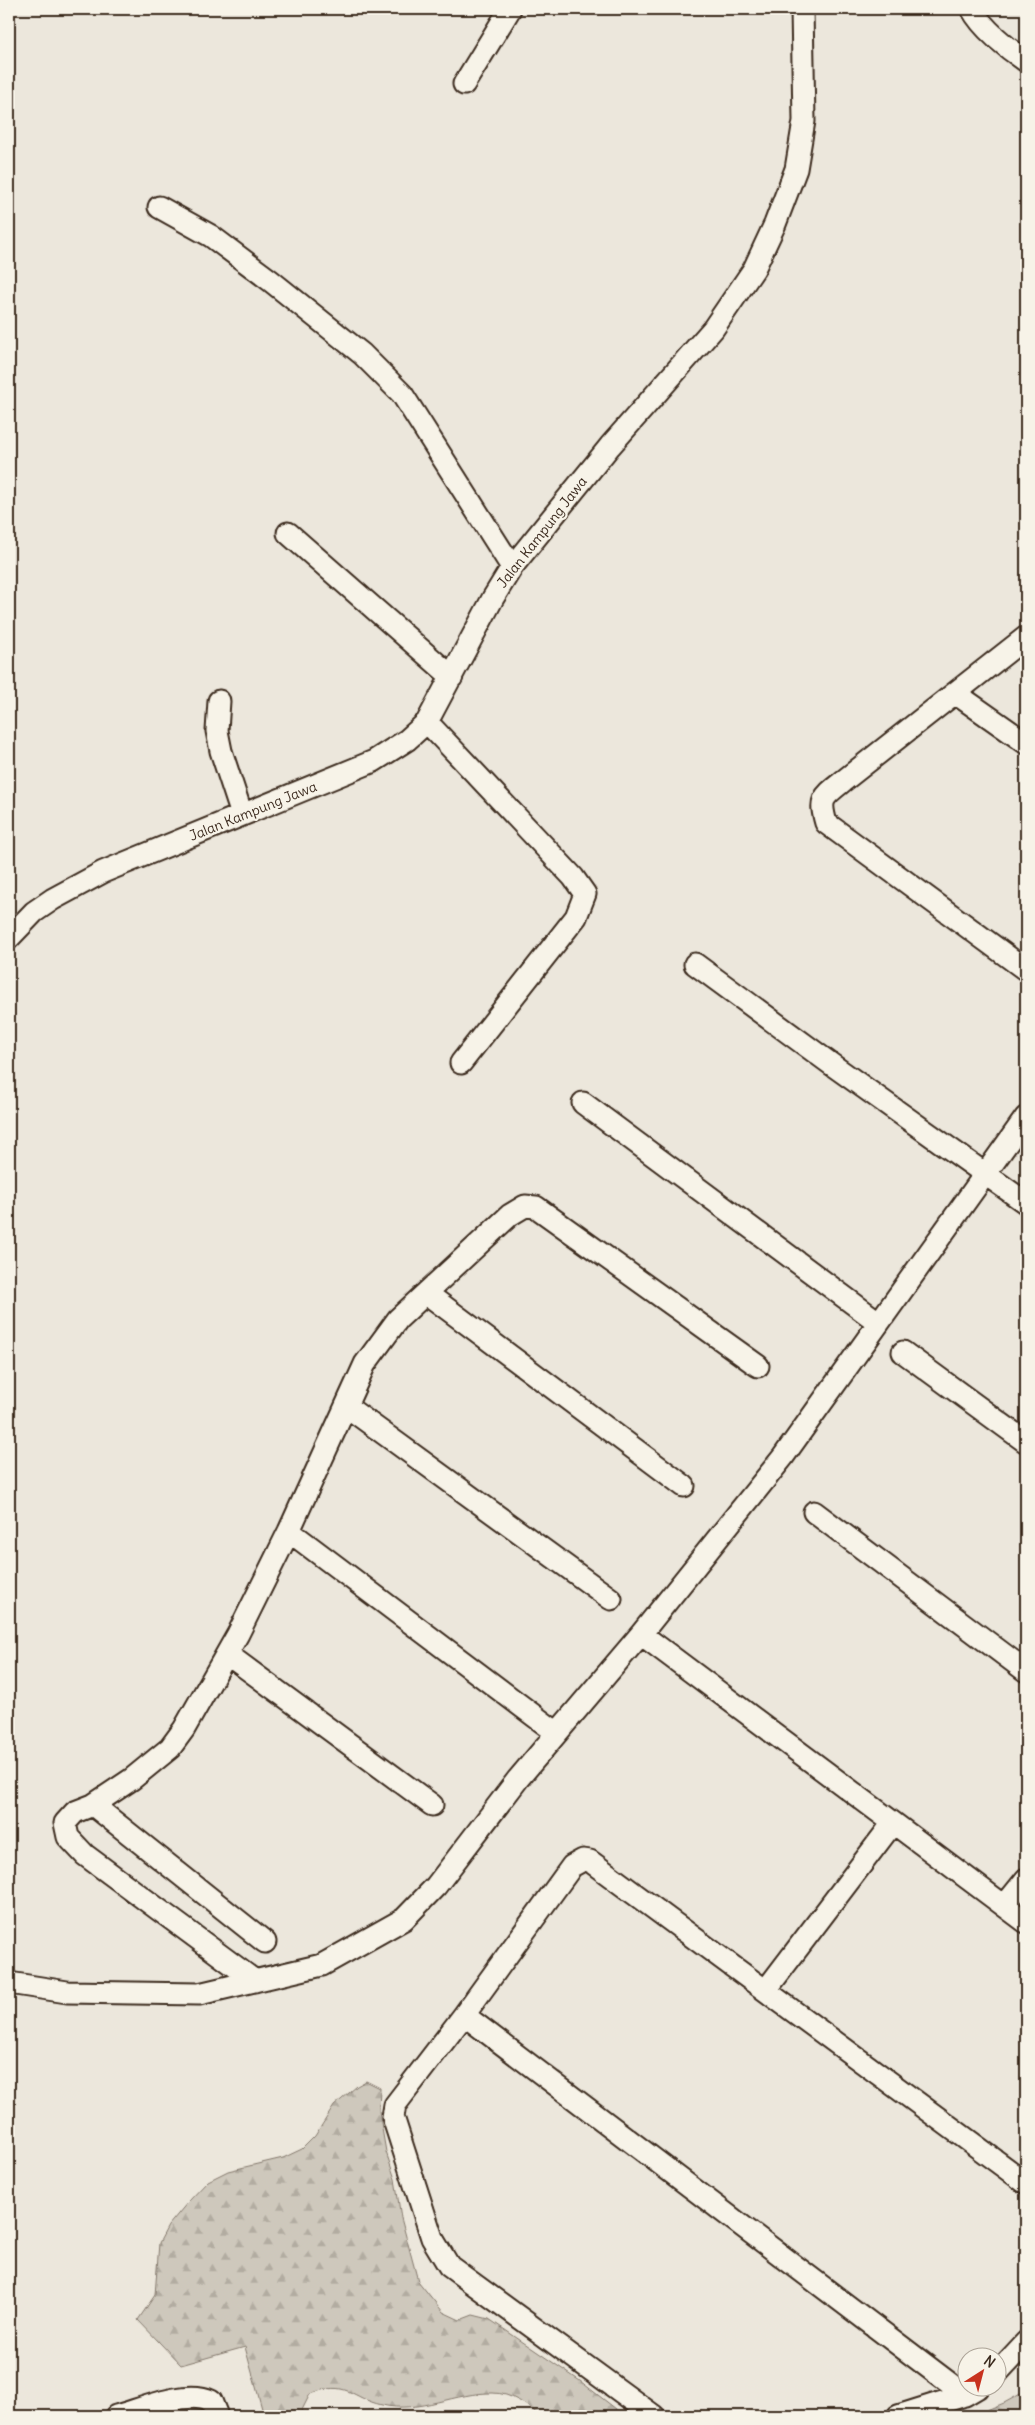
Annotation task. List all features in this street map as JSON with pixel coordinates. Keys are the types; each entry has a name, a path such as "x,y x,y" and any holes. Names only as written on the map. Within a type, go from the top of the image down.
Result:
{"street":[{"path":"464,84 510,9"},
{"name":"Jalan Kampung Jawa","path":"9,938 34,912 78,884 374,761 407,740 427,722 493,598 512,567 610,446 713,329 754,269 775,224 796,169 804,122 802,9"},
{"path":"972,9 994,34 1026,61"},
{"path":"159,207 211,236 271,281 362,354 402,394 512,567"},
{"path":"288,533 452,677"},
{"path":"1026,638 826,795 822,807 826,823 1026,970"},
{"path":"955,693 1026,743"},
{"path":"219,701 217,731 221,751 242,815"},
{"path":"427,722 573,877 586,894 576,917 461,1063"},
{"path":"695,964 1026,1203"},
{"path":"583,1103 878,1322"},
{"path":"9,1983 66,1992 199,1994 322,1965 404,1919 436,1886 557,1733 641,1634 783,1457 1026,1117"},
{"path":"255,1981 85,1855 68,1837 65,1823 75,1812 93,1805 132,1780 170,1748 184,1729 227,1654 289,1531 365,1364 398,1319 510,1216 525,1206 536,1207 758,1366"},
{"path":"426,1293 684,1486"},
{"path":"903,1352 1026,1442"},
{"path":"346,1406 611,1599"},
{"path":"814,1512 1026,1671"},
{"path":"289,1531 557,1733"},
{"path":"641,1634 1026,1922"},
{"path":"227,1654 432,1805"},
{"path":"93,1805 265,1942"},
{"path":"766,1990 893,1822"},
{"path":"654,2416 448,2266 432,2238 393,2117 395,2105 464,2015 572,1866 583,1860 590,1861 1026,2183"},
{"path":"1005,1905 1026,1879"},
{"path":"464,2015 958,2381"},
{"path":"1008,2361 1026,2342"},
{"path":"898,2416 958,2395"},
{"path":"116,2416 178,2398 201,2396 211,2401 217,2416"}],"green space":[{"path":"366,2081 380,2088 379,2111 386,2152 395,2179 401,2218 418,2281 443,2312 460,2320 473,2315 489,2319 580,2381 625,2416 540,2416 512,2397 493,2393 465,2396 424,2405 396,2407 371,2402 348,2391 333,2388 310,2394 299,2416 264,2416 245,2347 181,2365 138,2320 155,2295 159,2243 168,2226 208,2181 228,2171 283,2158 302,2149 315,2136 334,2106 357,2086"},
{"path":"1026,2391 1026,2416 972,2416 1004,2403"}]}
